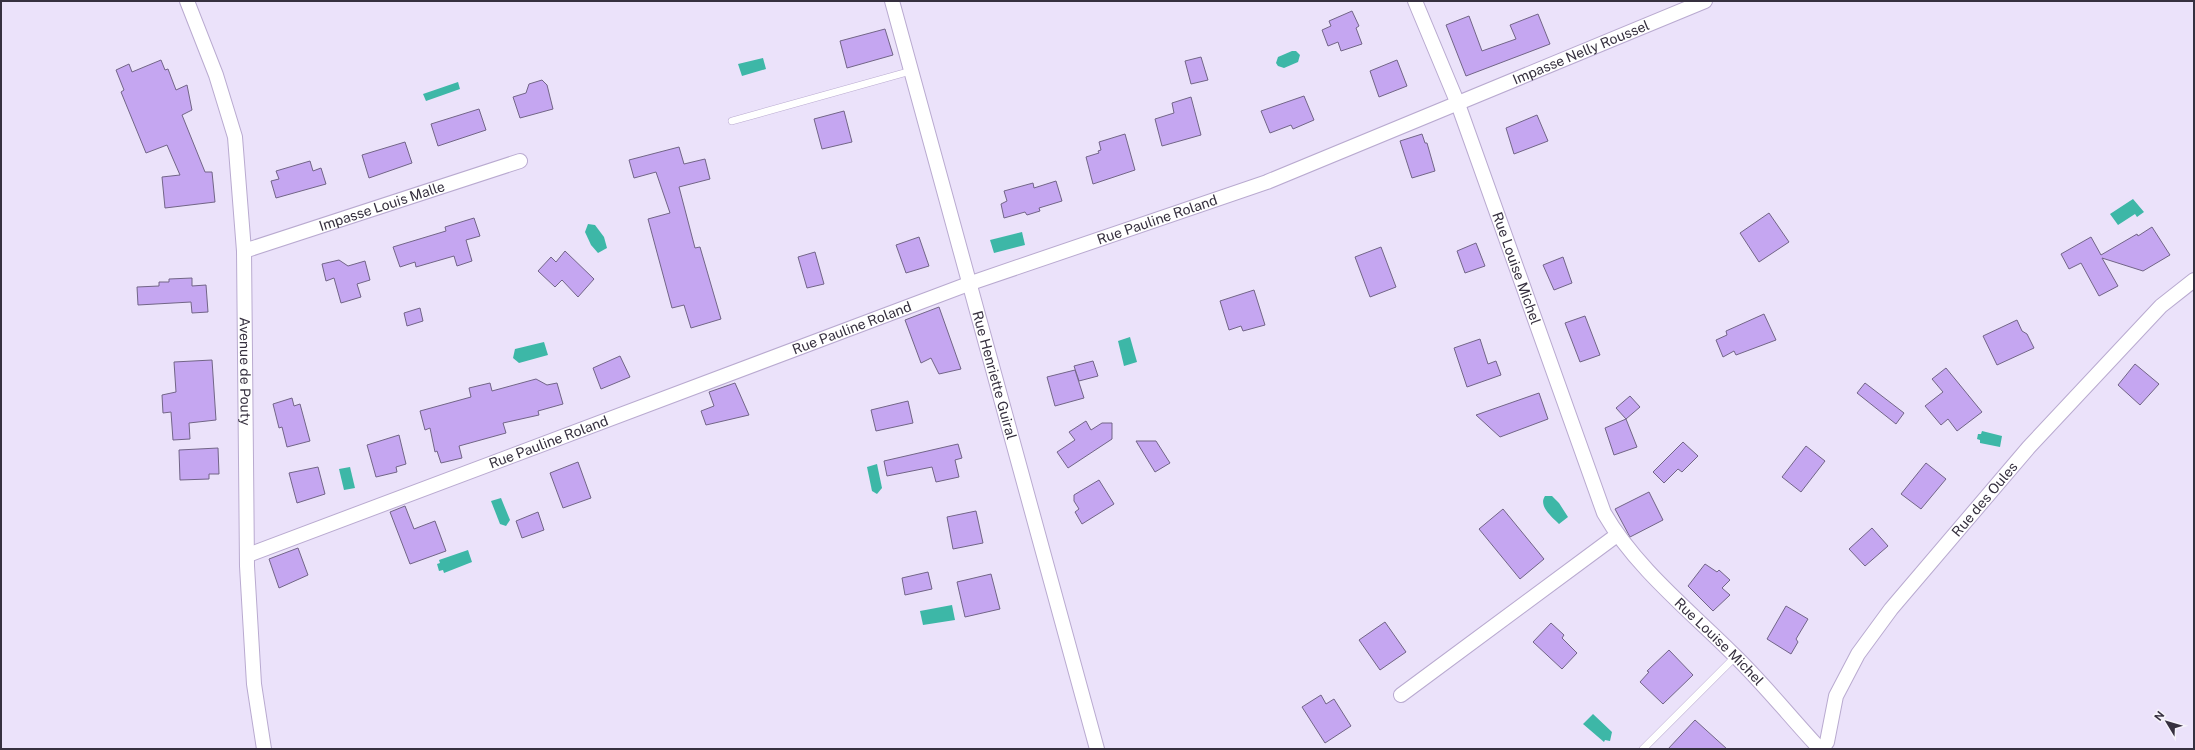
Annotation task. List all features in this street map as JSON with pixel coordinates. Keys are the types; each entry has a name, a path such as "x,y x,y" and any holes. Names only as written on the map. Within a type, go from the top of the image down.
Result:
{"street":[{"name":"Avenue de Pouty","path":"187,1 216,75 235,137 244,251 248,555 254,684 264,749"},
{"name":"Rue Henriette Guiral","path":"892,1 971,283 1098,749"},
{"name":"Rue Louise Michel","path":"1415,1 1458,104 1604,513 1617,535 1642,563 1736,656 1821,749"},
{"name":"Impasse Nelly Roussel","path":"1458,104 1706,1"},
{"name":"Rue Pauline Roland","path":"248,555 971,283 1267,182 1458,104"},
{"name":"Impasse Louis Malle","path":"244,251 520,161"},
{"name":"Rue des Oules","path":"1821,749 1827,742 1836,696 1858,654 1891,609 2035,442 2161,306 2194,280"},
{"path":"1401,695 1617,535"}],"lane":[{"path":"732,121 911,71"},
{"path":"1643,749 1736,656"}],"shaded area":[{"path":"1292,51 1296,51 1300,55 1298,62 1284,68 1278,66 1276,63 1278,57"},
{"path":"763,58 766,69 742,76 738,64"},
{"path":"458,82 460,89 426,101 423,94"},
{"path":"2133,199 2144,212 2137,217 2135,214 2118,225 2110,214"},
{"path":"588,224 595,225 604,237 607,248 598,253 591,245 585,232"},
{"path":"1022,232 1025,245 994,253 990,240"},
{"path":"1130,337 1137,362 1124,366 1118,341"},
{"path":"544,342 548,355 519,363 513,358 515,349"},
{"path":"1982,431 2002,436 2000,447 1980,443 1980,440 1977,439 1978,434 1981,434"},
{"path":"877,464 882,488 877,494 872,491 867,467"},
{"path":"350,467 355,488 344,490 339,469"},
{"path":"1545,496 1552,496 1559,503 1568,517 1559,524 1550,515 1543,504"},
{"path":"501,498 510,520 506,526 500,524 491,501"},
{"path":"468,550 472,562 444,573 443,570 439,571 437,564 440,563 439,560"},
{"path":"952,605 955,620 923,625 920,611"},
{"path":"1593,714 1612,732 1610,741 1605,740 1604,742 1583,724"}],"building":[{"path":"1352,11 1359,26 1356,28 1362,44 1341,51 1338,42 1328,46 1322,30 1331,26 1329,21"},
{"path":"1538,14 1550,44 1466,76 1446,25 1469,16 1482,51 1516,39 1510,25"},
{"path":"885,29 893,55 847,68 840,41"},
{"path":"1201,57 1208,80 1191,84 1185,61"},
{"path":"161,60 165,70 168,69 176,90 187,85 192,110 182,115 205,172 212,172 215,202 165,208 162,177 180,175 167,145 146,153 121,92 124,90 116,70 129,64 132,72"},
{"path":"1397,60 1407,86 1379,97 1370,71"},
{"path":"542,80 547,85 553,109 520,118 513,97 526,93 529,84"},
{"path":"1304,96 1314,120 1293,129 1291,125 1270,133 1261,111"},
{"path":"1191,97 1201,135 1162,146 1155,119 1174,113 1172,103"},
{"path":"479,109 486,130 438,146 431,124"},
{"path":"844,111 852,142 822,149 814,119"},
{"path":"1537,115 1548,141 1514,154 1506,128"},
{"path":"1125,134 1135,170 1093,184 1086,157 1099,153 1098,151 1101,150 1099,142"},
{"path":"1422,134 1425,143 1427,143 1435,171 1412,178 1400,141"},
{"path":"405,142 412,163 369,178 362,155"},
{"path":"679,147 684,164 705,159 710,179 679,187 695,248 700,247 721,319 691,328 684,305 672,308 648,219 670,213 656,172 634,178 629,160"},
{"path":"310,161 313,171 321,168 326,184 276,198 271,181 279,179 276,171"},
{"path":"1056,181 1062,201 1039,208 1040,211 1027,215 1025,212 1004,218 1001,204 1007,201 1004,191 1033,183 1034,188"},
{"path":"1769,213 1789,242 1759,262 1740,233"},
{"path":"474,218 480,236 466,240 472,261 457,266 454,256 416,267 415,262 400,267 393,247 446,231 445,227"},
{"path":"2152,227 2170,255 2143,271 2102,258 2118,286 2099,296 2081,263 2069,269 2061,254 2091,237 2101,255"},
{"path":"919,237 929,266 906,273 896,245"},
{"path":"1476,243 1485,266 1465,273 1457,251"},
{"path":"1381,247 1396,287 1370,297 1355,257"},
{"path":"565,251 594,279 578,297 562,280 555,287 538,271 551,257 556,262"},
{"path":"815,252 824,284 807,288 798,257"},
{"path":"1563,257 1572,283 1554,290 1543,265"},
{"path":"339,260 348,266 365,261 370,280 357,284 361,297 341,303 334,278 326,281 322,264"},
{"path":"192,278 192,286 206,285 208,312 192,313 191,302 138,305 137,287 159,286 159,282 169,282 169,279"},
{"path":"1254,290 1265,325 1243,331 1241,326 1229,330 1220,301"},
{"path":"939,307 961,369 939,374 931,358 921,363 905,320"},
{"path":"420,308 423,321 407,326 404,313"},
{"path":"1764,314 1776,340 1736,355 1734,351 1723,357 1716,340 1727,335 1726,331"},
{"path":"1585,316 1600,355 1580,362 1565,323"},
{"path":"2017,320 2022,331 2027,334 2034,348 1997,365 1983,336"},
{"path":"1480,339 1488,364 1496,361 1501,375 1467,387 1454,348"},
{"path":"620,356 630,377 601,389 593,368"},
{"path":"212,360 216,420 189,423 190,439 173,440 171,412 163,413 162,395 176,392 174,362"},
{"path":"1093,361 1098,376 1079,381 1074,366"},
{"path":"2135,364 2159,384 2140,405 2118,385"},
{"path":"1946,368 1982,412 1957,431 1948,419 1941,425 1925,406 1943,392 1932,379"},
{"path":"1075,370 1084,398 1055,406 1047,377"},
{"path":"536,379 547,385 557,383 563,404 538,411 539,415 503,423 506,433 459,446 462,458 441,463 437,451 435,452 430,428 425,430 420,411 471,397 469,388 490,383 492,391"},
{"path":"735,383 749,415 706,425 701,411 714,406 709,392"},
{"path":"1865,383 1904,413 1896,424 1857,393"},
{"path":"1539,393 1548,419 1500,437 1476,415"},
{"path":"1630,396 1640,407 1626,419 1616,408"},
{"path":"292,398 294,406 300,404 310,441 287,447 282,427 279,428 273,404"},
{"path":"908,401 913,423 876,431 871,410"},
{"path":"1626,419 1637,447 1614,455 1605,428"},
{"path":"1086,421 1091,430 1102,423 1112,423 1112,439 1068,468 1057,452 1075,440 1069,432"},
{"path":"399,435 406,464 396,467 397,472 376,477 367,445"},
{"path":"1136,441 1156,441 1170,463 1155,472"},
{"path":"1683,442 1698,456 1682,472 1678,469 1664,483 1653,472"},
{"path":"958,444 962,458 955,460 959,477 936,482 932,467 887,476 884,461"},
{"path":"1806,446 1825,461 1801,492 1782,477"},
{"path":"218,448 219,474 209,474 209,479 180,480 179,450"},
{"path":"578,462 591,498 563,508 550,473"},
{"path":"1926,463 1946,479 1921,509 1901,494"},
{"path":"318,467 325,494 297,503 289,473"},
{"path":"1099,480 1114,504 1082,524 1075,512 1079,509 1074,501 1074,495"},
{"path":"1649,492 1663,520 1630,537 1615,509"},
{"path":"405,506 414,529 435,521 446,551 410,564 390,512"},
{"path":"1503,509 1544,559 1520,579 1479,529"},
{"path":"976,511 983,543 953,549 947,517"},
{"path":"538,512 544,530 522,538 516,521"},
{"path":"1872,528 1888,546 1865,566 1849,549"},
{"path":"298,548 308,575 279,588 269,559"},
{"path":"1705,564 1717,572 1719,570 1730,580 1722,588 1730,595 1713,611 1688,586"},
{"path":"928,572 932,589 905,595 902,578"},
{"path":"991,574 1000,609 965,617 957,582"},
{"path":"1786,606 1808,619 1796,639 1798,642 1791,654 1767,639"},
{"path":"1385,622 1406,652 1380,670 1359,640"},
{"path":"1551,623 1564,635 1562,638 1577,653 1562,669 1533,642"},
{"path":"1669,650 1693,675 1663,704 1640,682 1649,672 1647,671"},
{"path":"1321,695 1326,704 1334,699 1351,726 1325,743 1302,707"},
{"path":"1695,720 1706,730 1727,749 1668,749"}]}
